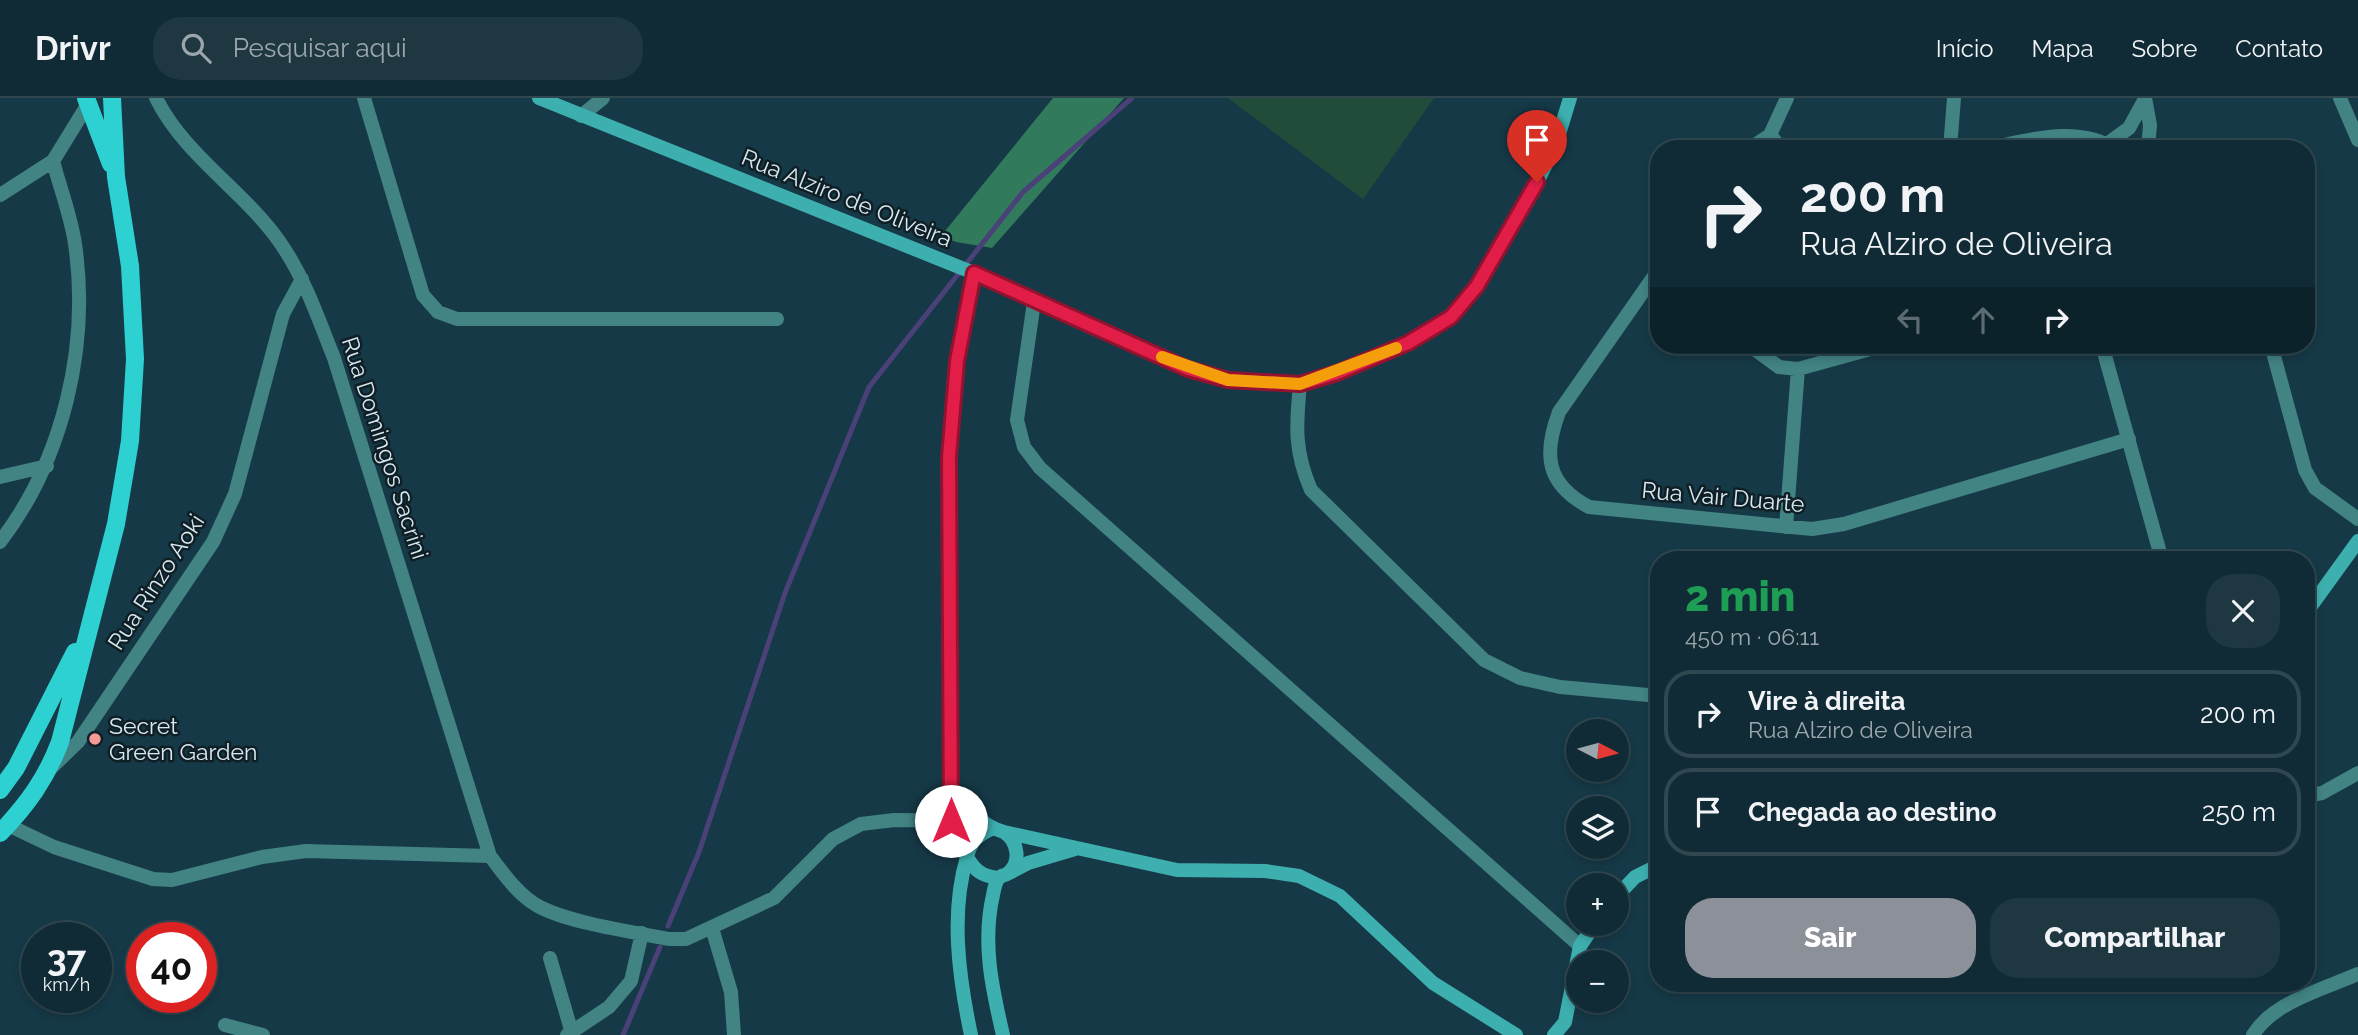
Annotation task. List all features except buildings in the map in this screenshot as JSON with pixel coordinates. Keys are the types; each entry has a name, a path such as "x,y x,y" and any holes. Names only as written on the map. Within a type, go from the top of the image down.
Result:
{"main road":[{"path":"4,829 30,802 47,774 60,742 116,524 130,441 135,359 130,266 116,177 112,98"},
{"path":"87,101 116,177"},
{"path":"0,790 21,759 90,624"},
{"path":"21,759 28,756 40,759 47,774"}],"street":[{"name":"Rua Domingos Sacrini","path":"156,98 183,137 278,240 302,279 334,358 490,856 514,888 539,906 678,940 712,928 774,898 833,839 862,824 894,820 951,821 993,827"},
{"path":"364,98 423,295 438,312 457,319 777,319"},
{"name":"Rua Alziro de Oliveira","path":"539,98 951,264 1188,369 1228,380 1300,384 1337,373 1408,343 1451,317 1477,286 1528,201 1556,144 1570,98"},
{"path":"582,116 603,98"},
{"path":"1762,140 1770,135 1787,98"},
{"path":"1951,140 1954,98"},
{"path":"2340,98 2358,140"},
{"path":"2117,140 2129,128 2145,99"},
{"path":"2145,99 2150,125 2149,140"},
{"path":"0,195 53,161 87,101"},
{"path":"1770,135 1774,140"},
{"path":"2035,140 2057,136 2094,140"},
{"path":"0,542 47,466 70,389 78,323 75,243 53,161"},
{"path":"971,273 957,361 949,457 952,831 973,867 983,876 1003,876 1028,863 1080,848"},
{"name":"Rua Rinzo Aoki","path":"47,774 78,742 213,542 234,494 283,314 302,279"},
{"name":"Rua Vair Duarte","path":"1650,285 1559,412 1551,433 1548,458 1556,478 1570,497 1589,507 1812,529 1844,524 2129,439"},
{"path":"1034,302 1017,421 1024,447 1040,468 1580,946"},
{"path":"1761,354 1779,367 1798,369 1852,354"},
{"path":"2105,354 2160,551"},
{"path":"2273,354 2305,470 2315,488 2358,519"},
{"path":"1786,527 1798,369"},
{"path":"1300,384 1296,425 1298,461 1311,490 1484,660 1520,678 1560,687 1650,695"},
{"path":"0,477 47,466"},
{"path":"2315,601 2358,541"},
{"path":"2315,794 2358,773"},
{"path":"951,792 965,808 1015,843 1017,855 1003,876 991,906 987,939 989,966 1003,1035"},
{"path":"971,1035 960,965 958,892 970,844 977,836 993,827 1177,870 1265,872 1299,876 1340,896 1433,983 1516,1035"},
{"path":"4,829 153,879 172,880 262,857 306,851 490,856"},
{"path":"1629,883 1650,870"},
{"path":"712,928 731,992 734,1035"},
{"path":"550,958 569,1034 609,1007 631,981 642,933"},
{"path":"1554,1035 1565,1021 1580,946 1587,936"},
{"path":"2253,1035 2261,1022 2281,1009 2358,974"},
{"path":"225,1026 263,1035"}],"green space":[{"path":"1053,98 1124,98 992,248 956,242 941,236"},
{"path":"1228,98 1434,98 1363,199"}],"waterway":[{"path":"668,926 699,852 785,593 869,387 1023,192 1132,98"},
{"path":"623,1035 660,947"}],"slow traffic":[{"path":"1162,357 1188,369 1228,380 1300,384 1337,373 1396,348"}],"place":[{"name":"Secret Green Garden","path":"95,739"}],"route":[{"path":"951,821 949,457 957,361 974,273 1188,369 1228,380 1300,384 1337,373 1408,343 1451,317 1477,286 1537,182"}]}
